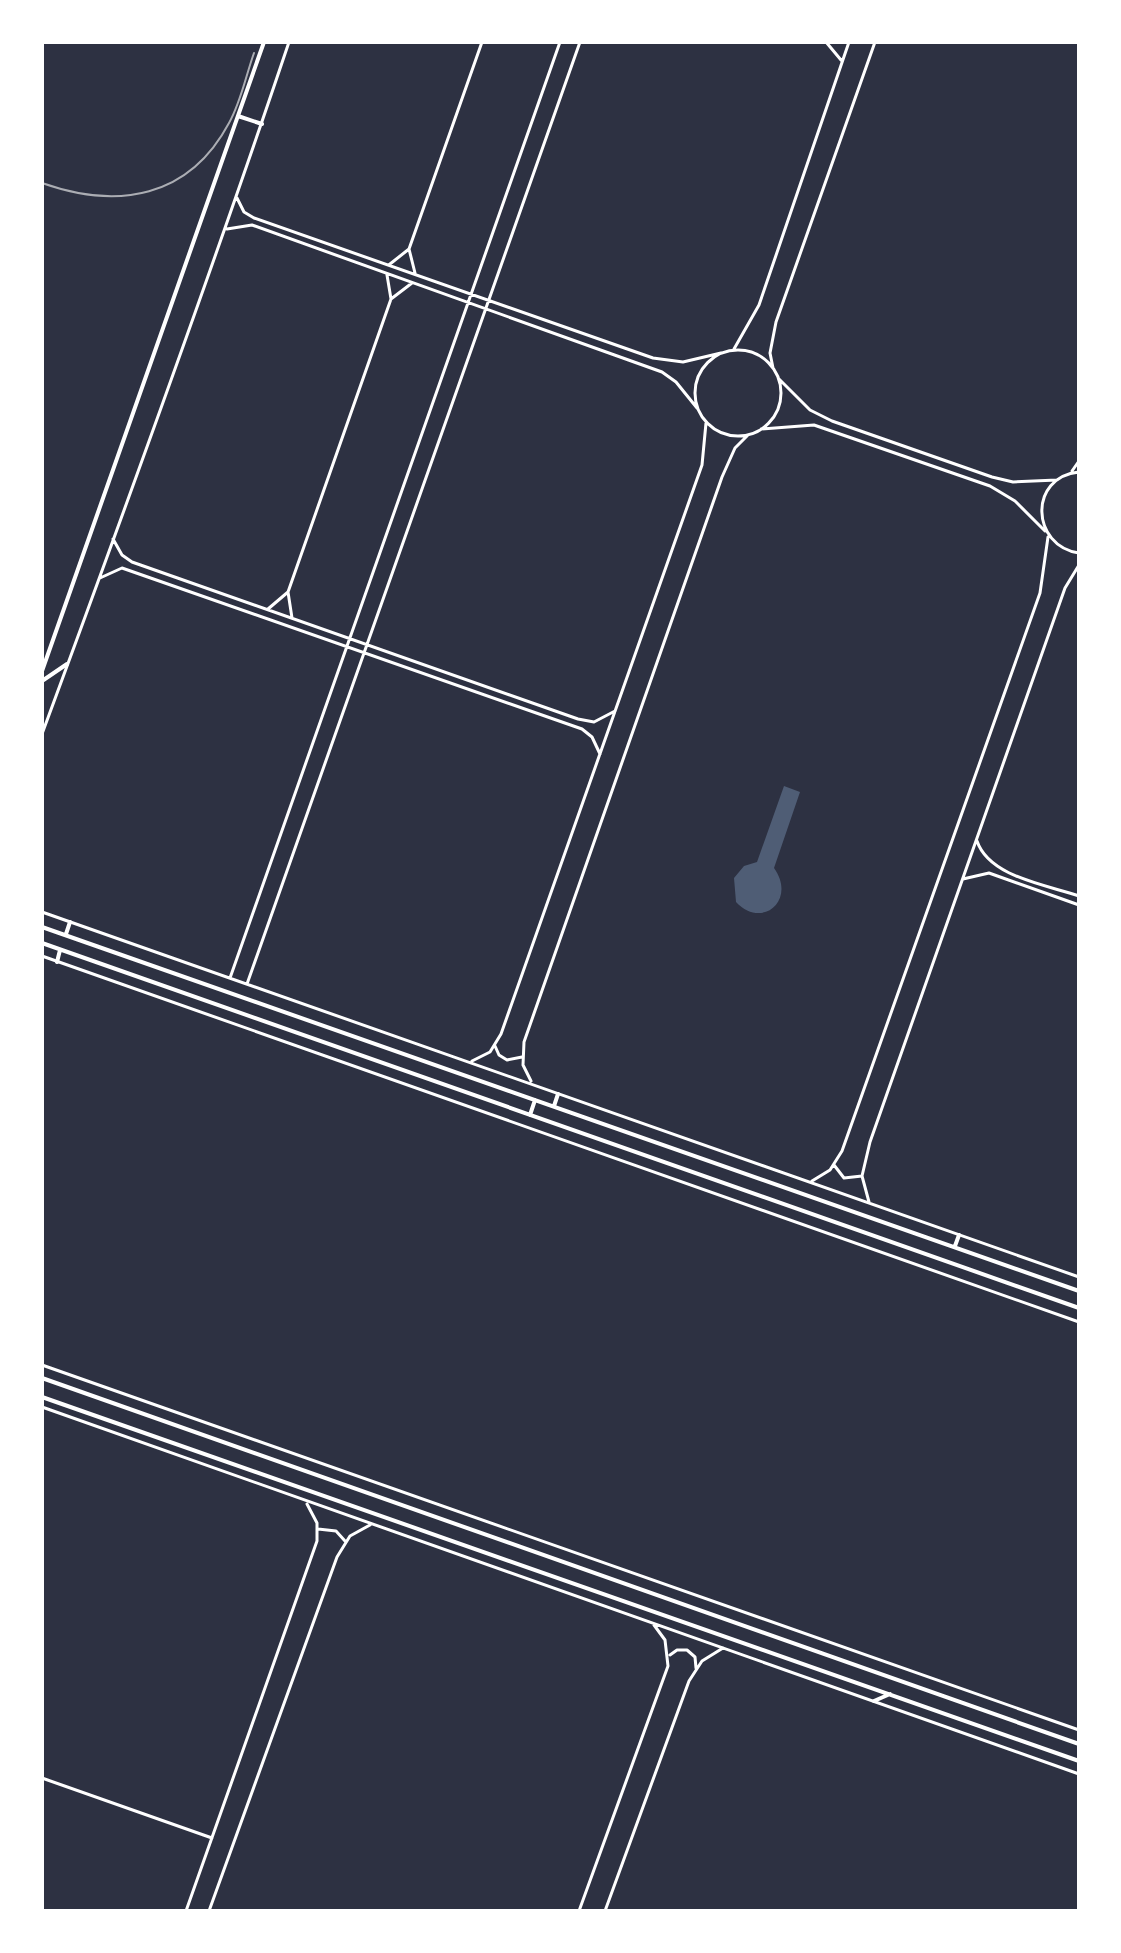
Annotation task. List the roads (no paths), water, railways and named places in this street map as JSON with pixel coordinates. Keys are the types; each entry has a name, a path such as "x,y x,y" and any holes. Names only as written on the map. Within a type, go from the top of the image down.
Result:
{"street":[{"path":"42,671 264,42"},
{"path":"42,734 227,229 289,42"},
{"path":"390,264 409,249 482,42"},
{"path":"229,978 560,42"},
{"path":"247,984 580,42"},
{"path":"826,42 843,63"},
{"path":"734,349 759,305 849,42"},
{"path":"875,42 776,322 770,353 773,368 779,379 810,410 832,421 992,477 1013,482 1057,480"},
{"path":"238,116 262,124"},
{"path":"237,197 241,208 254,218 663,361 683,362 734,349 756,353 773,368"},
{"path":"227,229 252,225 662,372 676,382 706,423 725,434 748,435"},
{"path":"409,249 415,273"},
{"path":"292,618 288,592 391,299 386,273"},
{"path":"391,299 412,283"},
{"path":"697,408 694,392 698,376 707,362 721,353"},
{"path":"761,429 778,407 779,379"},
{"path":"469,1062 495,1046 702,465 706,423"},
{"path":"533,1084 522,1057 530,1024 722,477 735,448 748,435 761,429 814,425 990,486 1015,501 1045,531"},
{"path":"1071,473 1079,461"},
{"path":"1079,472 1057,480 1049,488 1040,509 1048,537 1066,551 1079,553"},
{"path":"810,1182 834,1165 842,1151 1040,593 1048,537"},
{"path":"113,539 122,555 132,562 586,721 602,720 615,711"},
{"path":"869,1202 862,1176 870,1142 1065,588 1079,565"},
{"path":"98,580 110,571 129,569 582,729 592,737 600,754"},
{"path":"268,609 288,592"},
{"path":"42,681 67,664"},
{"path":"977,840 984,856 999,868 1079,896"},
{"path":"963,879 989,873 1079,905"},
{"path":"42,912 1079,1277"},
{"path":"66,934 70,922"},
{"path":"42,927 1079,1291"},
{"path":"42,943 1079,1308"},
{"path":"57,962 60,950"},
{"path":"42,956 1079,1322"},
{"path":"495,1046 503,1058 512,1061 522,1057"},
{"path":"554,1106 558,1094"},
{"path":"530,1115 535,1100"},
{"path":"834,1165 844,1178 862,1176"},
{"path":"955,1246 959,1235"},
{"path":"42,1365 1079,1730"},
{"path":"42,1378 1079,1744"},
{"path":"42,1397 1079,1761"},
{"path":"42,1407 1079,1774"},
{"path":"186,1911 318,1529 316,1517 305,1502"},
{"path":"209,1911 345,1541 370,1525"},
{"path":"318,1529 336,1531 345,1541"},
{"path":"651,1623 665,1640 669,1657"},
{"path":"696,1668 723,1648"},
{"path":"579,1911 669,1657 677,1650 687,1650 695,1657 696,1668 605,1911"},
{"path":"874,1701 890,1694"},
{"path":"42,1778 212,1838"}],"water":[{"path":"784,786 800,792 774,868 781,891 773,908 756,913 736,902 734,878 744,866 757,862"}],"railway":[{"path":"42,183 98,196 124,196 172,182 194,168 213,148 229,123 254,53"}]}
